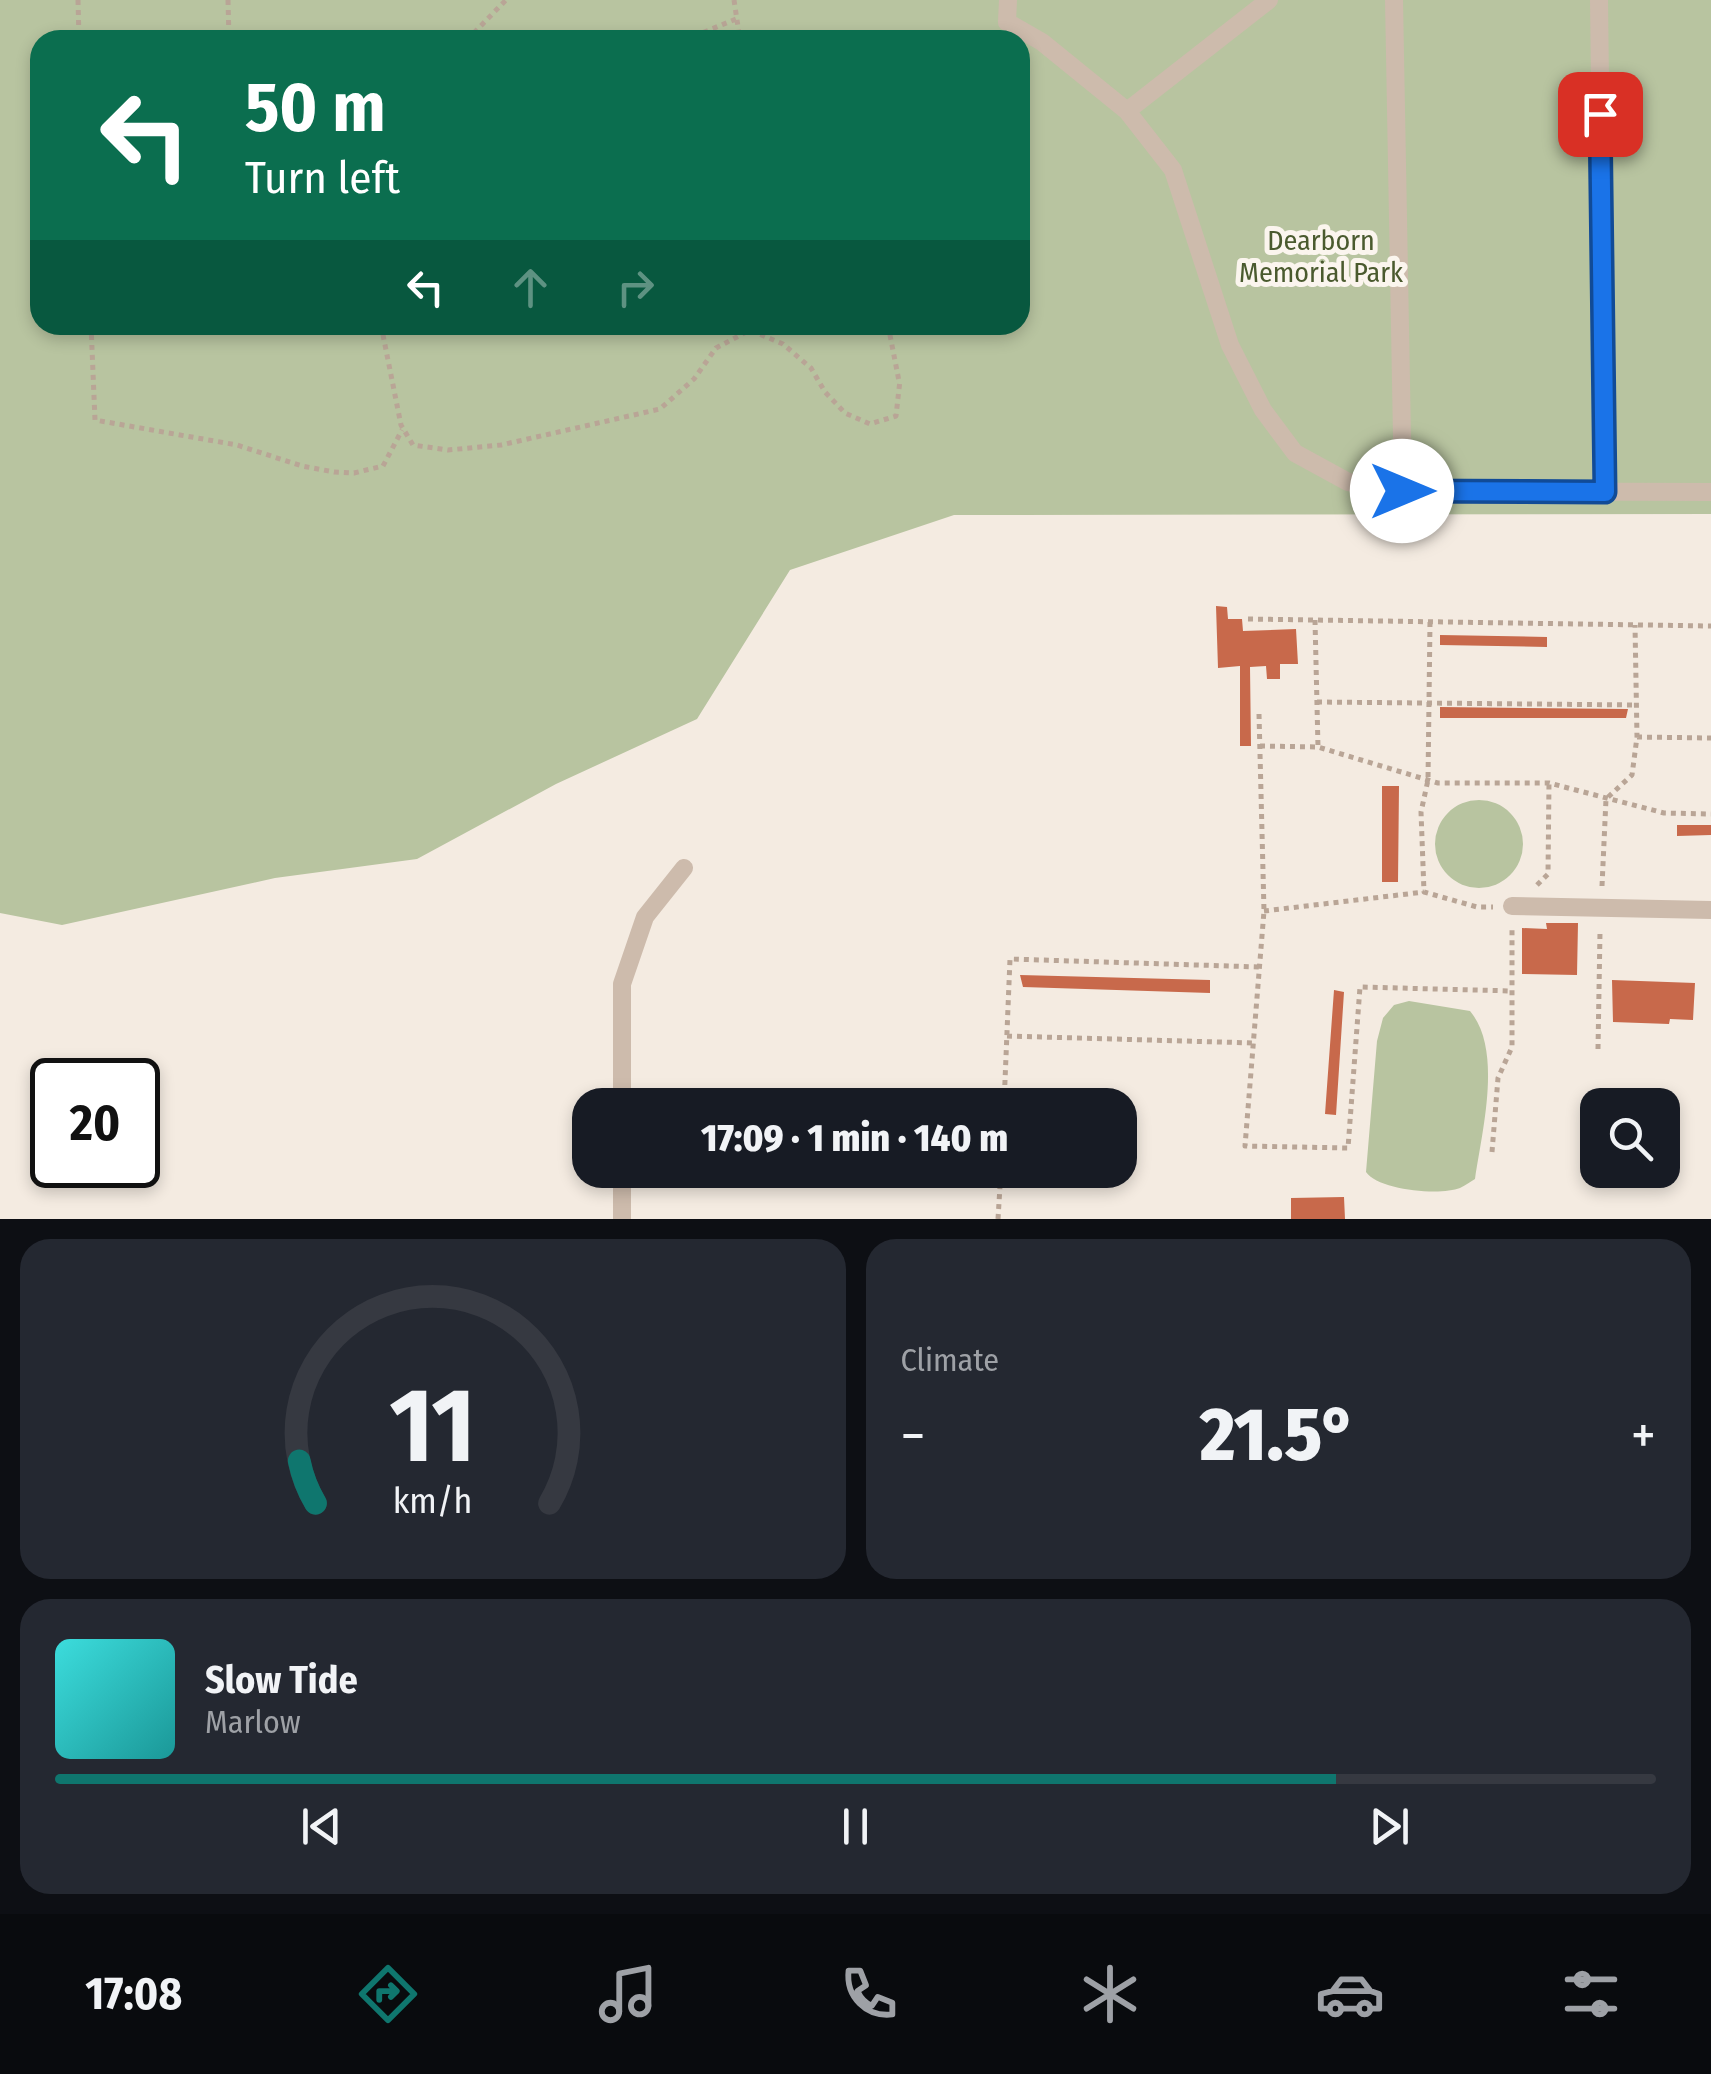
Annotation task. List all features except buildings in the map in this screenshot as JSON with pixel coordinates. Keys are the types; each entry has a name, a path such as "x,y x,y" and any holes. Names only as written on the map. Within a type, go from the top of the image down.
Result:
{"lane":[{"path":"1008,0 1007,22 1021,30"},
{"path":"1127,111 1269,0"},
{"path":"1394,0 1402,491"},
{"path":"1599,0 1605,492"},
{"path":"1030,35 1127,111 1173,170 1219,316 1263,410 1295,453 1348,482 1402,491 1711,492"},
{"path":"622,1088 622,984 645,917 684,868"},
{"path":"1512,906 1711,910"},
{"path":"622,1188 622,1219"}],"path":[{"path":"78,0 79,30"},
{"path":"228,0 228,30"},
{"path":"477,30 506,0"},
{"path":"734,0 738,30"},
{"path":"709,30 736,19"},
{"path":"91,335 95,420 236,444 302,466 354,474 383,466 403,428"},
{"path":"383,335 403,428 413,445 448,450 501,445 660,409 694,379 716,348 741,335"},
{"path":"762,335 783,344 811,368 825,392 845,412 870,424 896,416 900,381 890,335"},
{"path":"1248,618 1711,626"},
{"path":"1316,620 1318,747"},
{"path":"1424,892 1422,812 1428,780 1430,622"},
{"path":"1598,1048 1606,799 1632,775 1638,737 1635,625"},
{"path":"1317,702 1637,704"},
{"path":"1259,714 1264,911 1245,1146 1348,1148 1360,987 1512,991"},
{"path":"1638,737 1711,738"},
{"path":"1260,746 1318,747 1428,780 1549,783 1664,812 1711,814"},
{"path":"1264,911 1424,892 1477,907 1512,906 1548,874 1549,783"},
{"path":"1492,1152 1498,1078 1512,1047 1512,906"},
{"path":"1005,1088 1010,959 1260,968"},
{"path":"1007,1036 1254,1043"},
{"path":"998,1219 999,1188"}],"green space":[{"name":"Dearborn Memorial Park","path":"0,0 1711,0 1711,514 954,515 790,570 697,719 556,784 417,859 275,878 62,925 0,913"},
{"path":"1479,800 1510,813 1523,844 1510,875 1479,888 1448,875 1435,844 1448,813"},
{"path":"1409,1001 1470,1011 1486,1047 1488,1092 1475,1179 1460,1188 1425,1191 1396,1187 1366,1172 1377,1041 1383,1018 1394,1005"}],"route":[{"path":"1402,491 1605,492 1600,114"}]}
